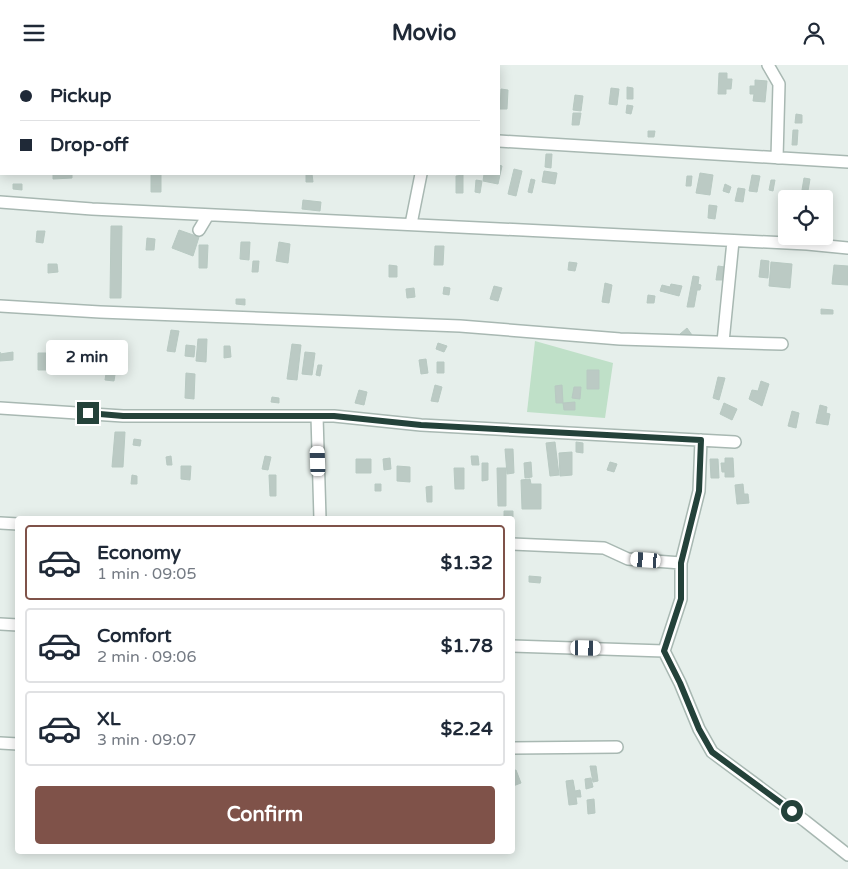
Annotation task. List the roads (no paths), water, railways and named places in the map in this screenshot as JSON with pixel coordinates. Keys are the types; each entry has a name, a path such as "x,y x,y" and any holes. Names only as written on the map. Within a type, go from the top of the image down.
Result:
{"street":[{"path":"768,65 780,84 777,159"},
{"path":"500,141 848,162"},
{"path":"412,224 422,175"},
{"path":"0,202 208,215 412,224 848,248"},
{"path":"199,230 208,215"},
{"path":"723,342 733,241"},
{"path":"0,306 100,312 460,326 620,339 782,344"},
{"path":"0,407 123,416 334,416 421,425 735,442"},
{"path":"317,416 320,516"},
{"path":"701,440 699,491 681,563 681,599 664,651 699,729 712,752 848,855"},
{"path":"0,523 15,524"},
{"path":"515,544 604,548 628,559 681,563"},
{"path":"0,624 15,625"},
{"path":"515,646 664,651"},
{"path":"0,743 15,744"},
{"path":"515,748 617,747"}]}
